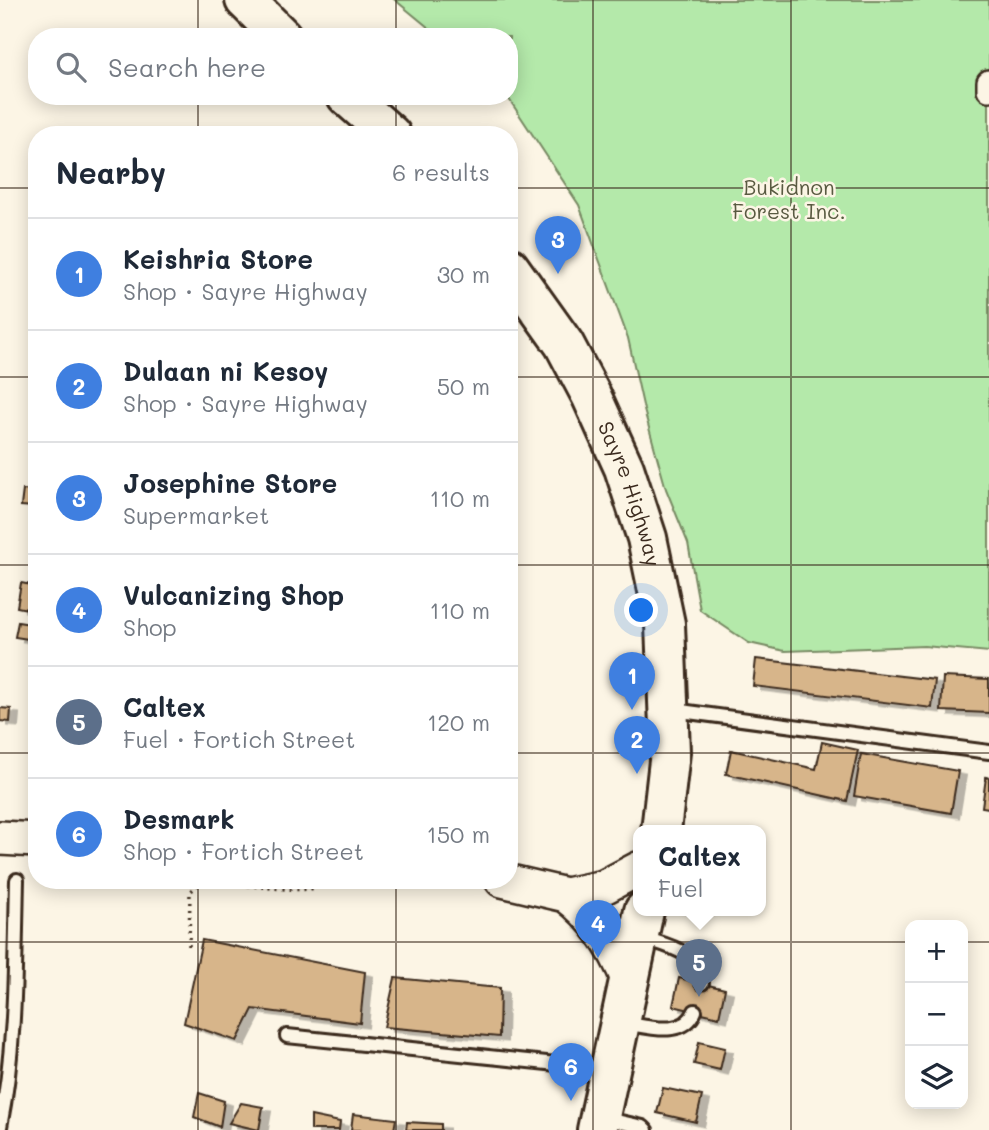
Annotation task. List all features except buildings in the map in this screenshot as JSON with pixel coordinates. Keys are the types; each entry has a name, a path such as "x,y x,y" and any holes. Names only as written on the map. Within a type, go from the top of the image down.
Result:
{"highway":[{"path":"245,0 273,28"},
{"path":"357,105 381,126"},
{"name":"Sayre Highway","path":"518,280 564,344 591,396 624,468 647,538 666,624 670,752 662,825"},
{"path":"599,1124 642,924"}],"main road":[{"path":"566,895 604,887 633,872"},
{"path":"518,884 566,895 580,905 604,933 629,982"}],"street":[{"path":"989,82 989,89"}],"lane":[{"path":"669,710 989,752"},
{"path":"0,1127 8,1089 12,1040 17,880"},
{"path":"642,924 688,955 700,970 702,983"},
{"path":"620,1022 674,1028 688,1021 695,1011"},
{"path":"287,1036 609,1070"},
{"path":"599,1124 643,1127 646,1130"}],"path":[{"path":"189,946 190,892 194,889"},
{"path":"293,889 313,889"}],"green space":[{"name":"Bukidnon Forest Inc.","path":"395,0 989,0 989,652 924,646 785,651 749,643 700,610 688,543 666,489 628,338 579,205 513,105 518,105 518,28 429,28"}],"place":[{"name":"Josephine Store","path":"558,274"},
{"name":"Keishria Store","path":"632,710"},
{"name":"Dulaan ni Kesoy","path":"637,774"},
{"name":"Vulcanizing Shop","path":"598,958"},
{"name":"Caltex","path":"699,997"},
{"name":"Desmark","path":"571,1101"}]}
